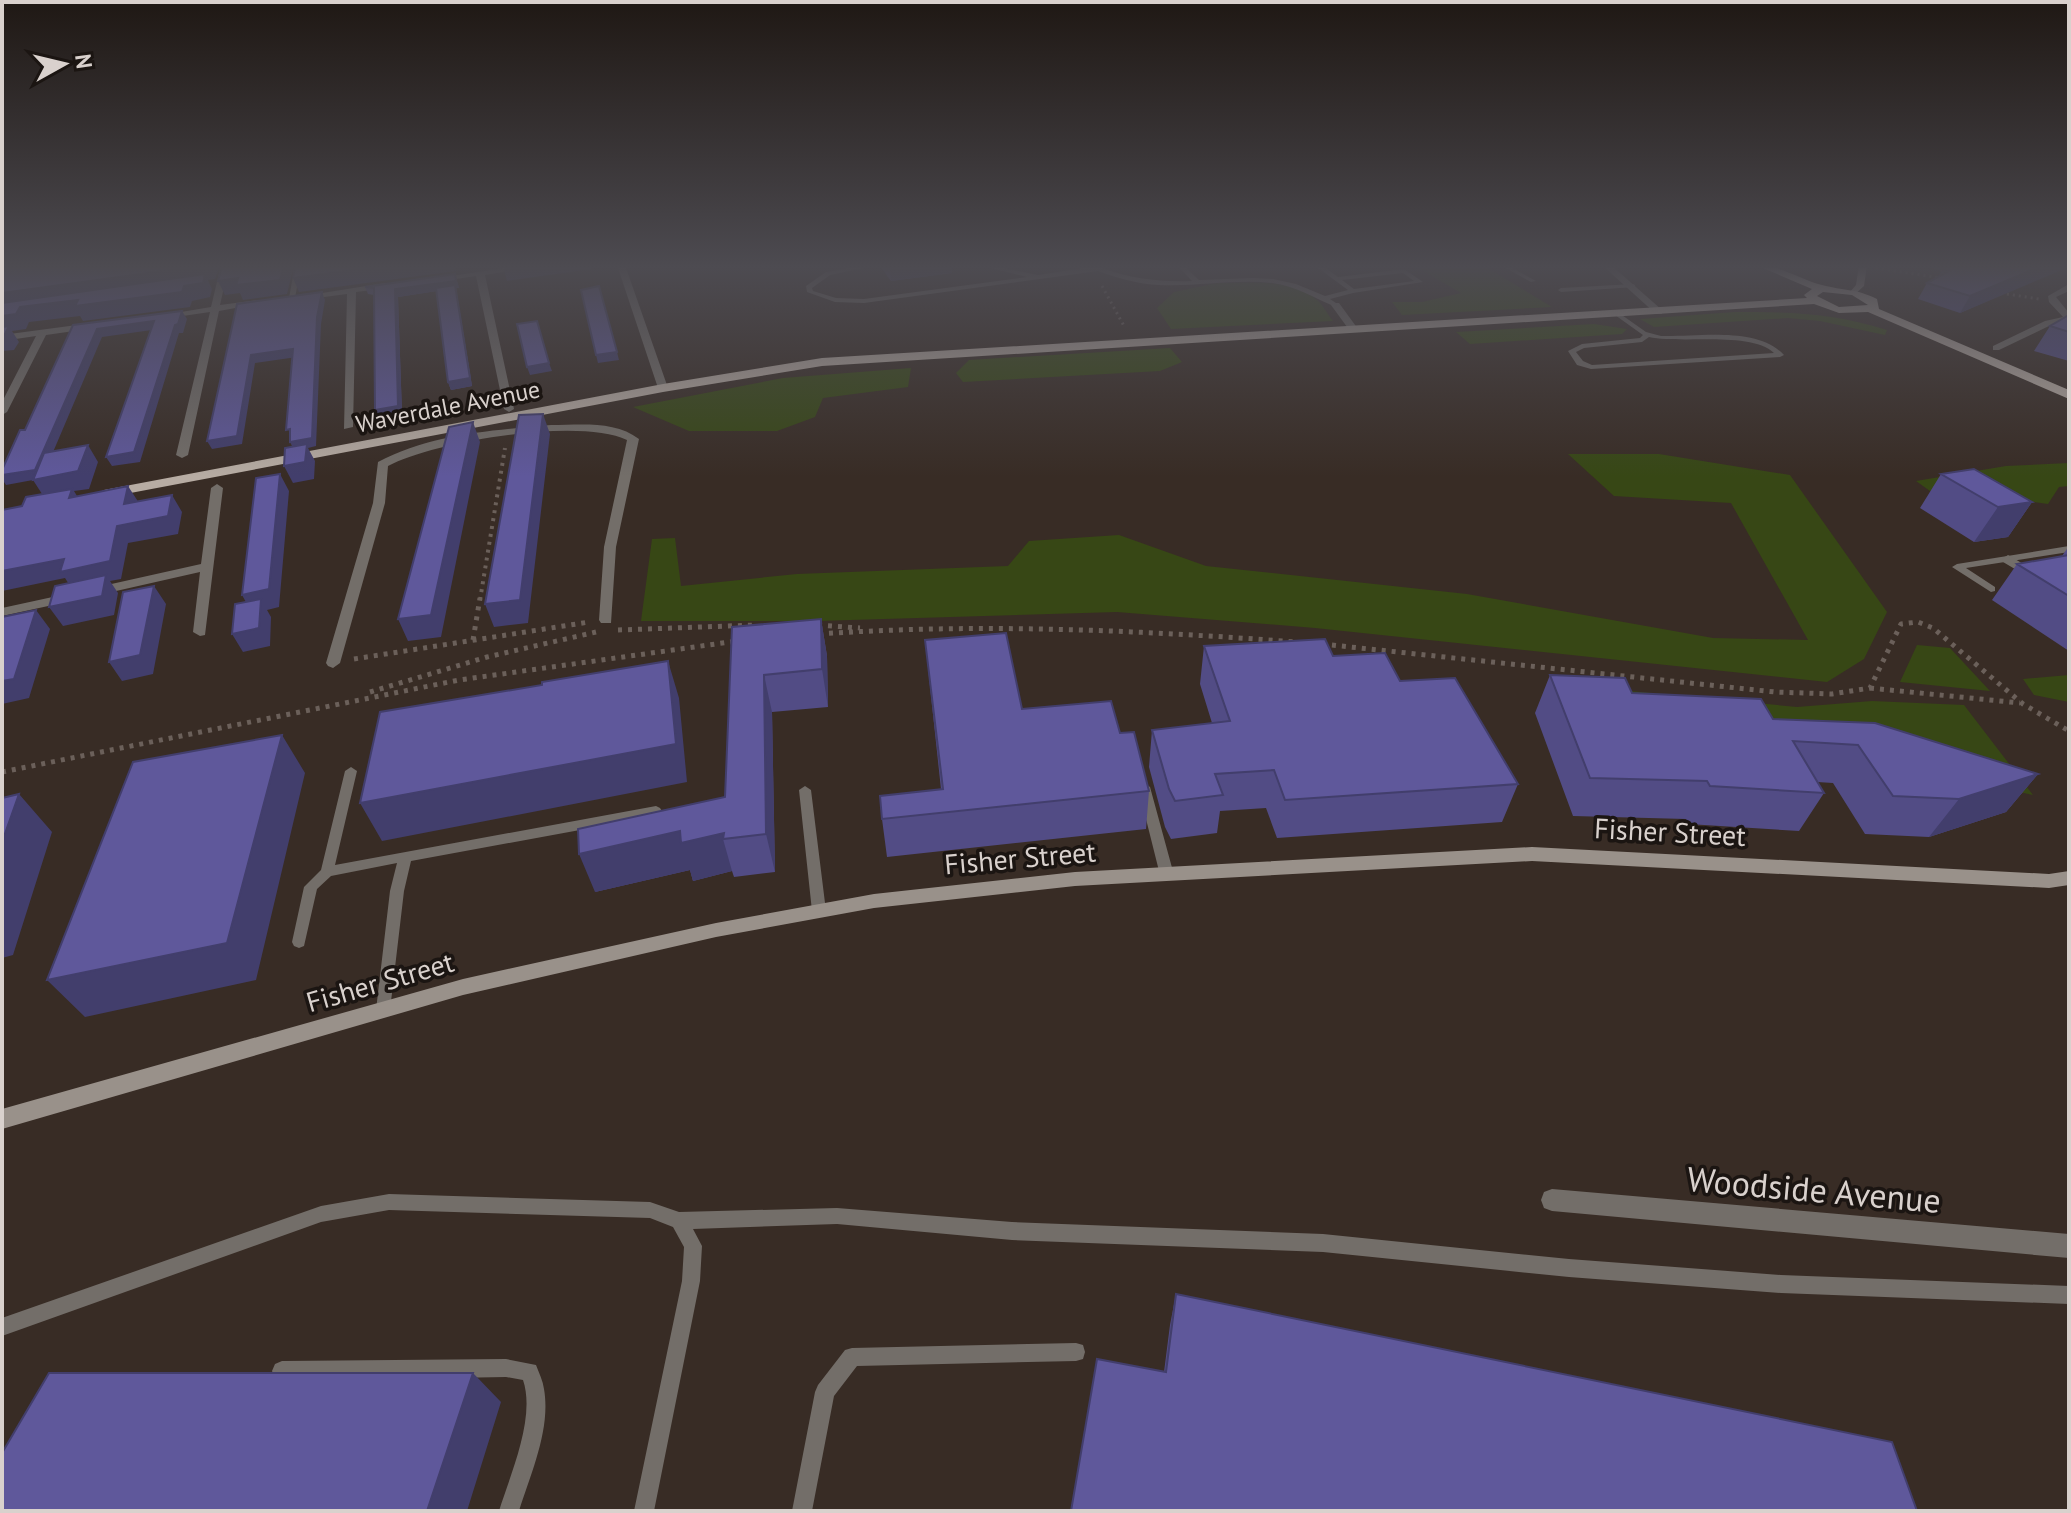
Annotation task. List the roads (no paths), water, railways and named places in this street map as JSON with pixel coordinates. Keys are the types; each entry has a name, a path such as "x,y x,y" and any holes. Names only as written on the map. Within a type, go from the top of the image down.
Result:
{"main road":[{"name":"Waverdale Avenue","path":"94,496 663,388 822,362 1231,336"},
{"path":"1932,336 2069,395"}],"street":[{"path":"2,412 41,336"},
{"path":"182,455 209,336"},
{"path":"348,427 351,336"},
{"path":"493,336 509,409"},
{"path":"645,336 663,388"},
{"path":"1996,348 2022,336"},
{"path":"570,406 571,427"},
{"path":"333,663 379,503 382,464 395,455 428,446 571,427 621,429 633,439 610,547 606,620"},
{"path":"200,632 217,488"},
{"path":"2008,559 2069,597"},
{"path":"2,612 206,567"},
{"name":"Fisher Street","path":"2,1119 492,981 716,930 874,901 1075,879 1449,855 1532,854 2049,881 2069,878"},
{"name":"Woodside Avenue","path":"1552,1200 2069,1246"}],"lane":[{"path":"1646,336 1642,340 1582,346 1572,351 1580,363 1591,367 1780,355 1773,347 1728,337 1671,339 1651,336"},
{"path":"1991,589 1957,567 2069,549"},
{"path":"327,872 351,771"},
{"path":"1140,771 1167,875"},
{"path":"805,790 819,911"},
{"path":"299,942 311,887 327,872 656,811"},
{"path":"383,1010 397,891 405,857"},
{"path":"2,1327 321,1214 389,1202 650,1210 679,1221 837,1216 1012,1231 1323,1243 1569,1268 1781,1284 2069,1295"},
{"path":"644,1511 691,1281 693,1246 679,1221"},
{"path":"802,1511 825,1392 852,1357 1076,1352"},
{"path":"282,1371 506,1368 529,1372 538,1395 509,1511"}]}
